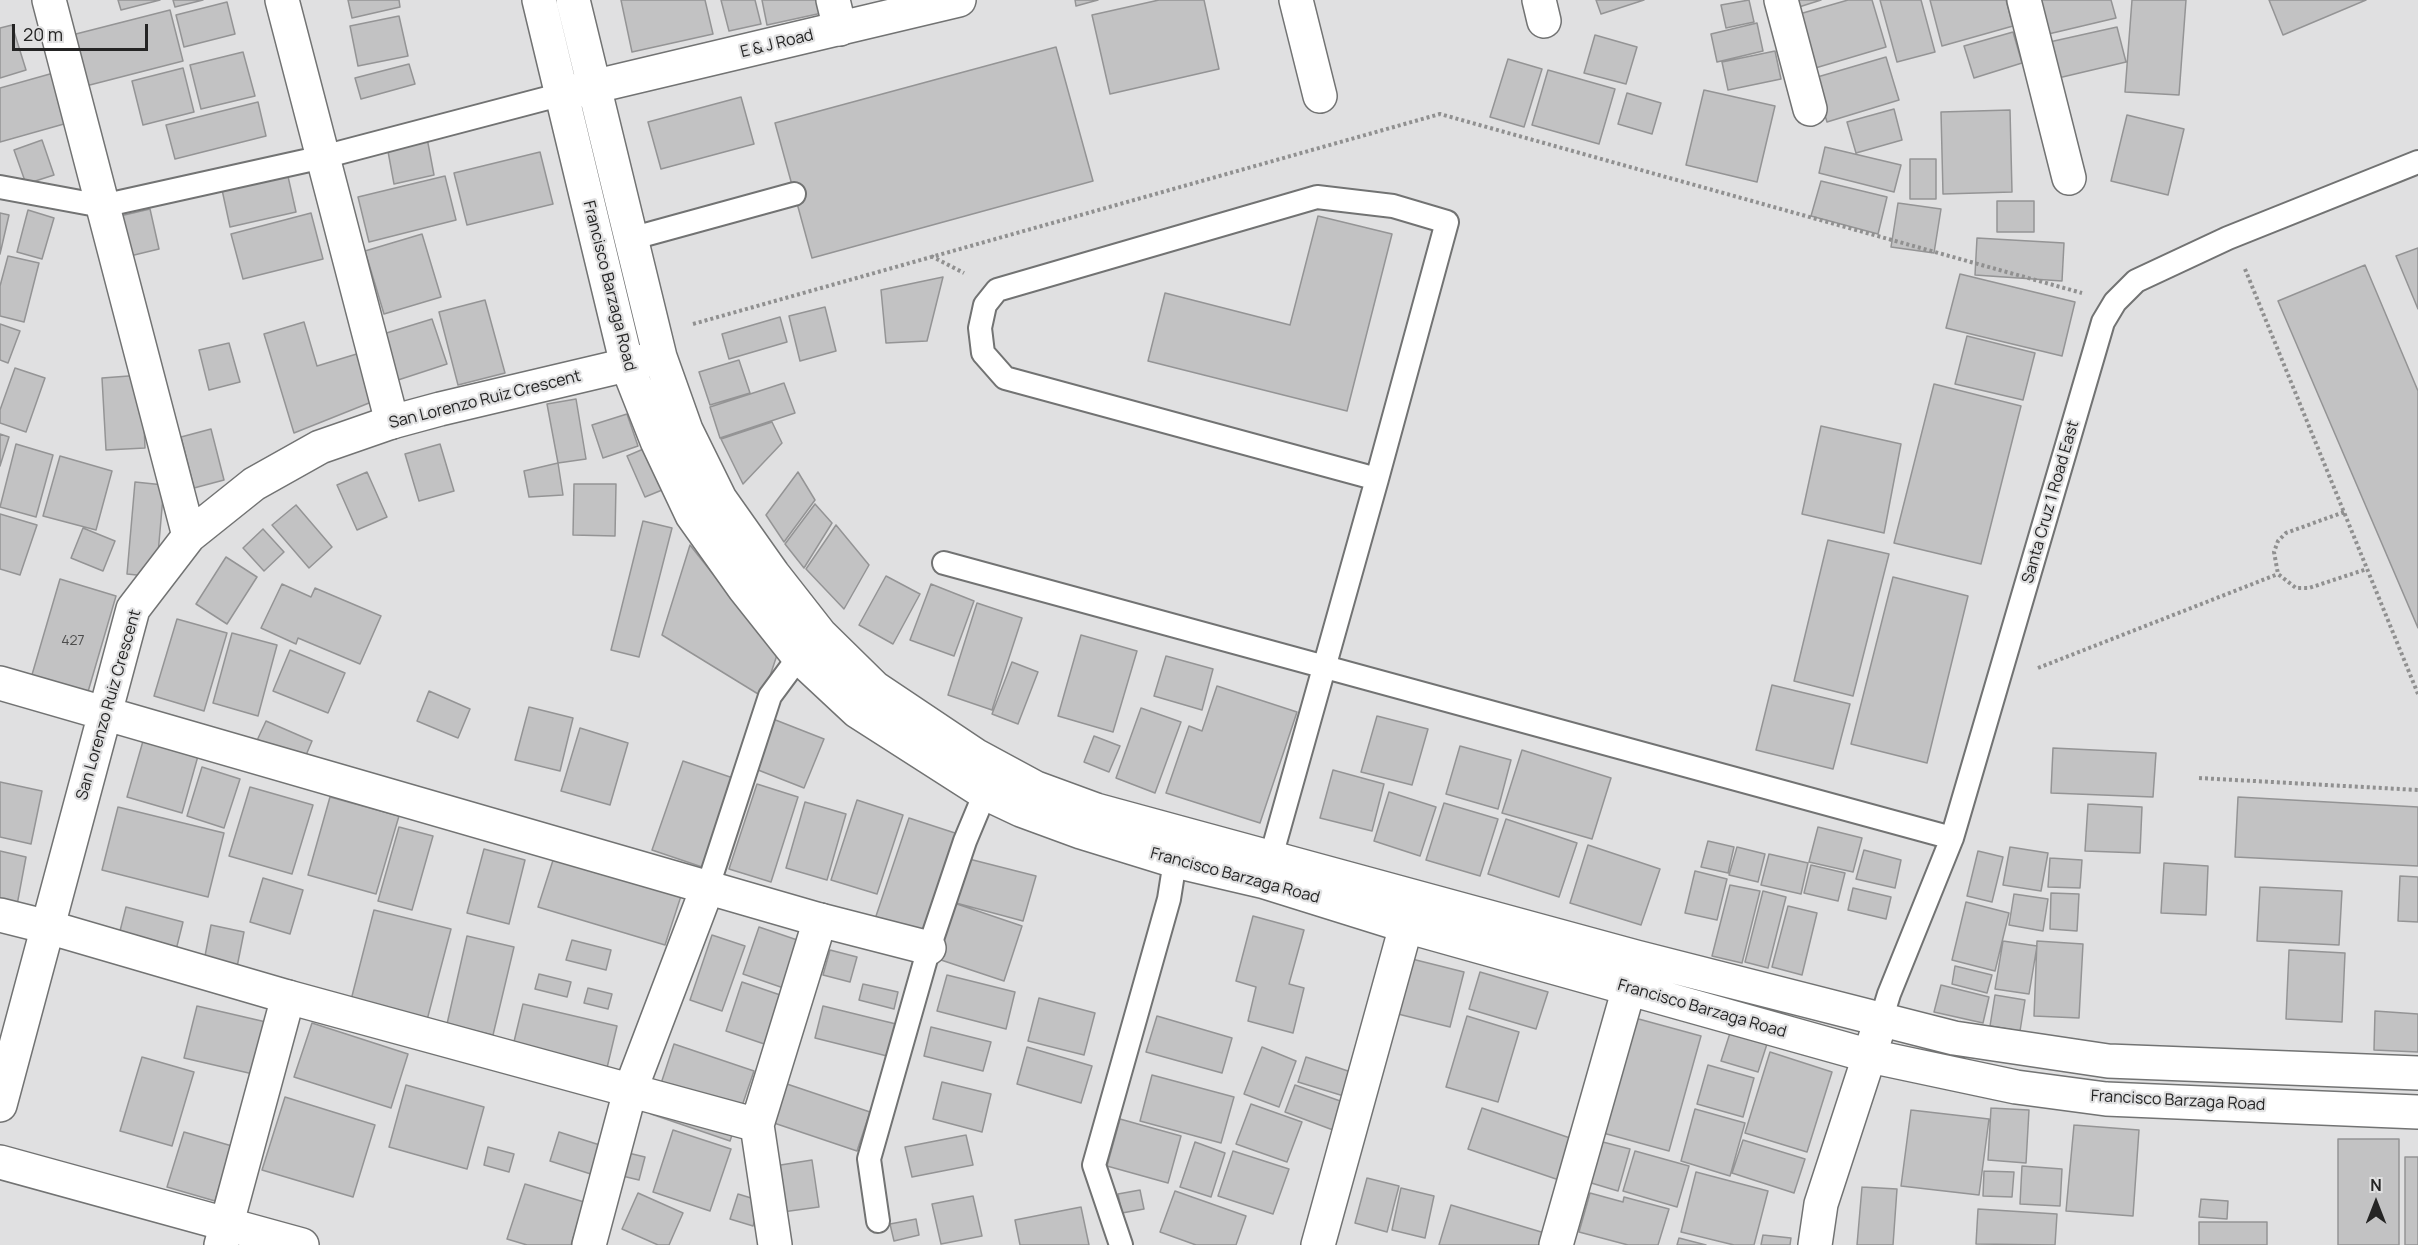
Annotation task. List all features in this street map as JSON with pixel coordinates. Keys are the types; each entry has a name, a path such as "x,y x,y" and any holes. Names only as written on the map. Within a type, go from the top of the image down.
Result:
{"street":[{"path":"49,0 189,536"},
{"path":"282,0 392,422"},
{"name":"Francisco Barzaga Road","path":"539,0 627,365 657,441 692,515 744,588 809,645 936,731 1036,788 1268,869 1406,926 1870,1056 2016,1087 2106,1099 2418,1112"},
{"name":"Francisco Barzaga Road","path":"573,0 658,346 686,430 720,499 772,574 809,645 857,711 985,793 1021,810 1081,832 1175,861 1268,869 1954,1038 2108,1061 2418,1073"},
{"name":"E & J Road","path":"563,94 595,88 836,15 959,0"},
{"path":"1296,0 1320,96"},
{"path":"1781,0 1810,109"},
{"path":"2024,0 2069,178"},
{"name":"San Lorenzo Ruiz Crescent","path":"0,1105 133,609 189,536 254,484 320,447 392,422 627,365 658,346"},
{"path":"0,683 820,920 929,948"},
{"path":"589,1245 630,1091 708,886"},
{"path":"0,915 288,997 757,1125"},
{"path":"775,1245 757,1125 820,920"},
{"path":"1318,1245 1406,926"},
{"path":"1556,1245 1629,988"},
{"path":"224,1235 288,997"},
{"path":"1815,1245 1821,1204 1881,1020"},
{"path":"0,1162 224,1235 302,1245"}],"lane":[{"path":"0,187 102,206 322,157 563,94"},
{"name":"Santa Cruz 1 Road East","path":"1881,1020 1889,994 1952,838 2103,322 2115,302 2136,281 2232,237 2418,162"},
{"path":"630,239 794,194"},
{"path":"1268,869 1377,479 1447,222 1393,206 1317,196 997,290 985,305 980,328 983,353 1005,378 1377,479"},
{"path":"944,562 1952,838"},
{"path":"708,886 770,696 809,645"},
{"path":"878,1221 868,1159 929,948 965,841 985,793"},
{"path":"1121,1245 1094,1165 1168,899 1175,861"}],"path":[{"path":"658,346 1440,114 2115,302"},
{"path":"2232,237 2418,694"},
{"path":"2344,512 2286,533 2277,541 2274,552 2277,574 2296,588 2308,588 2367,569"},
{"path":"2003,665 2031,671 2277,574"},
{"path":"2199,778 2418,790"}],"building":[{"path":"118,0 160,0 121,10"},
{"path":"173,0 203,0 175,7"},
{"path":"348,0 399,0 400,7 352,18"},
{"path":"621,0 705,0 713,34 632,52"},
{"path":"721,0 755,0 761,24 729,31"},
{"path":"762,0 819,0 822,13 767,25"},
{"path":"1075,0 1098,0 1076,6"},
{"path":"1159,0 1204,0 1219,69 1110,94 1092,15"},
{"path":"1596,0 1644,0 1601,14"},
{"path":"1749,0 1754,22 1726,28 1721,5"},
{"path":"1797,0 1821,0 1799,7"},
{"path":"1848,0 1872,0 1886,47 1812,69 1796,15"},
{"path":"1880,0 1921,0 1935,52 1897,62"},
{"path":"1930,0 2006,0 2013,26 1942,46"},
{"path":"2032,0 2111,0 2116,18 2040,36"},
{"path":"2132,0 2186,0 2179,95 2125,92"},
{"path":"2269,0 2366,0 2283,35"},
{"path":"227,2 235,34 184,47 176,15"},
{"path":"170,10 183,61 82,87 68,36"},
{"path":"399,16 408,56 358,66 350,26"},
{"path":"1757,23 1763,51 1717,62 1711,34"},
{"path":"12,25 26,70 0,78 0,28"},
{"path":"2117,27 2126,62 2054,79 2045,43"},
{"path":"2013,32 2022,63 1974,78 1964,46"},
{"path":"1595,35 1637,47 1626,84 1584,73"},
{"path":"1056,47 1093,181 812,258 775,123"},
{"path":"1775,51 1781,79 1728,90 1722,62"},
{"path":"243,52 255,96 201,109 190,65"},
{"path":"1886,57 1899,100 1827,122 1814,78"},
{"path":"1508,59 1542,69 1524,127 1490,117"},
{"path":"409,64 415,84 361,99 355,78"},
{"path":"183,68 194,112 143,125 132,81"},
{"path":"1548,70 1615,89 1599,144 1532,125"},
{"path":"57,72 71,122 0,142 0,88"},
{"path":"1704,90 1775,106 1757,182 1686,165"},
{"path":"1627,93 1661,103 1652,134 1618,124"},
{"path":"741,97 754,144 661,169 648,122"},
{"path":"258,102 266,136 175,159 166,125"},
{"path":"1894,109 1902,140 1856,153 1847,122"},
{"path":"2010,110 2012,192 1943,194 1941,112"},
{"path":"2127,115 2184,129 2168,195 2111,181"},
{"path":"427,138 434,175 394,184 387,146"},
{"path":"42,140 54,175 26,184 14,150"},
{"path":"1825,147 1901,165 1894,192 1819,173"},
{"path":"540,152 553,204 467,225 454,173"},
{"path":"1910,159 1936,159 1936,199 1910,199"},
{"path":"287,172 296,212 230,227 221,185"},
{"path":"445,176 456,220 369,242 358,197"},
{"path":"1821,181 1887,197 1878,234 1811,216"},
{"path":"1997,201 2034,201 2034,232 1997,232"},
{"path":"1898,203 1941,209 1934,253 1891,247"},
{"path":"150,209 159,249 130,256 120,216"},
{"path":"28,210 54,218 42,259 17,252"},
{"path":"0,213 9,215 0,254"},
{"path":"311,213 323,259 243,279 231,234"},
{"path":"1318,216 1392,234 1347,411 1148,361 1165,293 1290,325"},
{"path":"422,234 441,297 384,314 365,251"},
{"path":"1977,238 2064,243 2062,281 1975,275"},
{"path":"2418,248 2418,309 2396,256"},
{"path":"8,256 39,263 24,322 0,316 0,286"},
{"path":"2365,265 2418,391 2418,628 2278,301"},
{"path":"1960,274 2075,302 2062,356 1946,328"},
{"path":"943,277 927,341 886,343 881,290"},
{"path":"485,300 505,373 458,385 439,312"},
{"path":"825,307 836,351 800,361 789,316"},
{"path":"780,317 787,342 729,359 722,334"},
{"path":"432,319 447,364 395,381 380,335"},
{"path":"304,322 317,366 360,353 374,401 294,433 264,334"},
{"path":"0,324 20,331 8,363 0,360"},
{"path":"1967,336 2035,353 2023,400 1955,384"},
{"path":"229,343 240,382 209,390 199,350"},
{"path":"739,360 750,393 710,405 699,372"},
{"path":"15,368 45,378 26,432 0,423 0,410"},
{"path":"142,375 145,448 106,450 102,378"},
{"path":"784,383 795,413 720,438 710,407"},
{"path":"1934,384 2021,406 1981,564 1894,543"},
{"path":"576,399 586,459 558,463 547,404"},
{"path":"627,414 638,446 603,458 592,425"},
{"path":"772,422 782,443 743,484 721,439"},
{"path":"1821,426 1901,444 1884,533 1802,514"},
{"path":"211,429 224,480 194,488 181,437"},
{"path":"0,434 9,437 0,466"},
{"path":"16,444 53,455 36,517 0,507"},
{"path":"440,444 454,491 419,501 405,454"},
{"path":"648,447 667,488 645,497 627,456"},
{"path":"60,456 112,471 96,530 43,516"},
{"path":"558,463 563,495 529,497 524,471"},
{"path":"367,472 387,517 357,530 337,485"},
{"path":"798,472 815,500 784,542 766,515"},
{"path":"135,482 164,485 156,577 127,574"},
{"path":"574,484 616,484 615,536 573,535"},
{"path":"815,504 832,523 804,568 785,544"},
{"path":"296,505 332,547 309,568 272,525"},
{"path":"0,514 37,525 20,575 0,569"},
{"path":"643,521 672,528 639,657 611,650"},
{"path":"836,525 869,565 844,609 806,569"},
{"path":"83,528 115,541 103,571 71,558"},
{"path":"263,529 284,552 264,571 243,548"},
{"path":"1828,540 1889,554 1853,696 1794,681"},
{"path":"690,545 777,655 763,697 662,635"},
{"path":"226,557 257,577 227,624 196,604"},
{"path":"886,576 920,594 893,644 859,625"},
{"path":"1893,577 1968,596 1927,763 1851,744"},
{"path":"60,579 116,596 85,702 29,685"},
{"path":"282,584 311,597 315,588 381,616 360,664 298,638 296,644 261,628"},
{"path":"931,584 974,601 954,656 910,640"},
{"path":"977,603 1022,618 992,710 948,695"},
{"path":"177,619 227,633 204,711 154,696"},
{"path":"232,633 277,645 258,716 213,703"},
{"path":"1081,635 1137,651 1113,732 1058,716"},
{"path":"290,650 345,673 328,713 273,691"},
{"path":"1166,656 1213,669 1202,710 1154,696"},
{"path":"1012,662 1038,672 1018,724 992,714"},
{"path":"1772,685 1850,704 1833,769 1756,750"},
{"path":"1217,686 1297,712 1260,823 1166,793 1189,726 1202,731"},
{"path":"429,691 470,709 458,738 417,721"},
{"path":"529,707 573,718 560,771 515,760"},
{"path":"1141,708 1181,722 1155,793 1116,778"},
{"path":"1377,716 1428,729 1412,785 1361,772"},
{"path":"773,719 824,739 804,788 753,768"},
{"path":"266,721 312,741 301,767 254,747"},
{"path":"580,728 628,743 610,805 561,791"},
{"path":"1094,736 1120,746 1109,772 1084,762"},
{"path":"143,741 198,756 182,813 127,797"},
{"path":"1460,746 1511,760 1498,809 1446,794"},
{"path":"2053,748 2156,753 2153,797 2051,793"},
{"path":"1522,750 1611,778 1592,839 1502,813"},
{"path":"683,761 736,779 705,868 652,850"},
{"path":"202,767 240,779 224,828 187,816"},
{"path":"1333,770 1384,784 1372,831 1320,818"},
{"path":"0,782 42,791 31,844 0,837"},
{"path":"757,784 798,797 771,882 729,869"},
{"path":"250,787 313,805 292,874 229,856"},
{"path":"1389,792 1436,807 1420,856 1374,841"},
{"path":"330,797 399,816 376,894 308,875"},
{"path":"2238,797 2418,807 2418,866 2235,857"},
{"path":"857,800 903,815 877,894 831,880"},
{"path":"805,802 846,814 827,880 786,868"},
{"path":"1444,803 1498,819 1480,876 1426,860"},
{"path":"2088,804 2142,807 2140,853 2085,851"},
{"path":"118,807 224,833 208,897 102,870"},
{"path":"909,818 958,834 922,941 873,925"},
{"path":"1506,819 1577,843 1559,897 1488,874"},
{"path":"399,827 433,836 412,910 378,901"},
{"path":"1818,827 1862,838 1853,872 1809,862"},
{"path":"1708,841 1734,847 1728,873 1701,867"},
{"path":"1588,845 1660,869 1641,925 1570,903"},
{"path":"1737,847 1765,854 1758,882 1729,875"},
{"path":"2010,847 2048,853 2041,891 2003,885"},
{"path":"484,849 525,860 509,924 467,913"},
{"path":"1864,850 1901,860 1895,888 1856,879"},
{"path":"0,851 26,857 17,905 0,900"},
{"path":"1978,851 2003,857 1992,902 1967,896"},
{"path":"555,854 682,893 665,945 538,907"},
{"path":"1769,854 1808,863 1801,894 1761,885"},
{"path":"2050,858 2082,860 2080,888 2048,887"},
{"path":"969,859 1036,876 1023,921 956,903"},
{"path":"2164,863 2208,866 2206,915 2161,913"},
{"path":"1811,865 1845,873 1838,901 1804,893"},
{"path":"1695,871 1727,879 1717,920 1685,913"},
{"path":"2400,876 2418,877 2418,922 2398,921"},
{"path":"263,878 303,890 290,934 250,922"},
{"path":"1730,885 1760,891 1742,963 1712,956"},
{"path":"2260,887 2342,891 2339,945 2257,941"},
{"path":"1853,888 1891,897 1886,919 1848,910"},
{"path":"1763,891 1786,897 1768,968 1745,962"},
{"path":"2051,893 2079,894 2077,931 2050,929"},
{"path":"2014,894 2048,899 2043,931 2009,925"},
{"path":"1966,902 2009,913 1995,971 1952,960"},
{"path":"954,903 1022,926 1004,981 935,958"},
{"path":"1788,906 1817,913 1802,975 1772,967"},
{"path":"126,907 183,922 176,950 119,935"},
{"path":"374,910 451,929 427,1020 351,1000"},
{"path":"1253,916 1304,930 1289,984 1304,988 1293,1033 1248,1021 1256,987 1236,981"},
{"path":"211,925 244,932 237,967 204,961"},
{"path":"759,927 815,946 798,993 743,974"},
{"path":"712,935 745,946 722,1011 690,1000"},
{"path":"467,936 514,947 493,1035 447,1024"},
{"path":"572,940 611,950 606,970 566,960"},
{"path":"2003,941 2037,946 2029,994 1995,989"},
{"path":"2037,941 2083,944 2079,1018 2034,1016"},
{"path":"830,950 857,957 850,982 823,975"},
{"path":"2289,950 2345,953 2342,1022 2286,1019"},
{"path":"1412,959 1464,972 1450,1027 1398,1014"},
{"path":"1955,966 1992,975 1987,993 1952,984"},
{"path":"1480,972 1548,992 1536,1029 1469,1009"},
{"path":"539,974 571,982 567,997 535,989"},
{"path":"947,975 1015,992 1006,1029 937,1011"},
{"path":"742,982 795,1000 779,1049 726,1031"},
{"path":"863,984 898,992 894,1009 859,1000"},
{"path":"1941,985 1989,997 1983,1023 1934,1012"},
{"path":"588,988 612,994 608,1009 584,1003"},
{"path":"1995,995 2025,1000 2020,1031 1990,1026"},
{"path":"1039,998 1095,1013 1084,1055 1028,1041"},
{"path":"523,1004 617,1026 606,1072 512,1050"},
{"path":"197,1006 266,1022 253,1074 184,1058"},
{"path":"823,1006 900,1025 891,1057 815,1038"},
{"path":"2375,1011 2418,1014 2418,1052 2374,1050"},
{"path":"1157,1016 1232,1038 1222,1073 1146,1052"},
{"path":"1467,1016 1519,1032 1498,1102 1446,1087"},
{"path":"1635,1018 1701,1036 1669,1151 1603,1133"},
{"path":"312,1023 408,1054 391,1108 294,1077"},
{"path":"931,1027 991,1042 983,1071 924,1056"},
{"path":"1730,1033 1767,1044 1758,1072 1721,1061"},
{"path":"674,1044 754,1071 730,1141 651,1114"},
{"path":"1027,1047 1092,1066 1081,1103 1017,1084"},
{"path":"1262,1047 1296,1061 1279,1107 1244,1094"},
{"path":"1770,1052 1832,1072 1807,1152 1745,1133"},
{"path":"142,1057 194,1072 172,1146 120,1131"},
{"path":"1306,1057 1354,1073 1347,1097 1298,1082"},
{"path":"1708,1065 1754,1078 1743,1117 1697,1104"},
{"path":"1152,1075 1234,1097 1221,1143 1140,1121"},
{"path":"942,1082 991,1094 982,1132 933,1119"},
{"path":"784,1083 870,1112 857,1151 771,1122"},
{"path":"406,1085 484,1107 467,1169 389,1147"},
{"path":"1295,1085 1343,1102 1333,1130 1285,1112"},
{"path":"285,1097 375,1125 353,1197 262,1170"},
{"path":"1251,1104 1302,1122 1287,1162 1236,1144"},
{"path":"1482,1108 1573,1139 1559,1180 1468,1149"},
{"path":"1991,1108 2029,1110 2026,1163 1988,1160"},
{"path":"1695,1109 1745,1123 1730,1176 1681,1161"},
{"path":"1911,1110 1989,1119 1979,1195 1901,1186"},
{"path":"1120,1119 1181,1136 1168,1183 1107,1166"},
{"path":"2074,1125 2139,1130 2133,1216 2066,1211"},
{"path":"673,1130 731,1149 710,1211 653,1192"},
{"path":"184,1132 232,1146 215,1201 167,1187"},
{"path":"559,1132 606,1147 597,1176 550,1161"},
{"path":"966,1135 973,1165 912,1177 905,1147"},
{"path":"2338,1139 2399,1139 2399,1245 2338,1245"},
{"path":"1743,1140 1805,1159 1794,1193 1732,1173"},
{"path":"1599,1141 1630,1149 1618,1191 1588,1182"},
{"path":"1195,1142 1225,1153 1211,1197 1180,1187"},
{"path":"488,1147 514,1154 509,1172 484,1165"},
{"path":"620,1151 645,1157 639,1180 614,1174"},
{"path":"1233,1151 1289,1169 1273,1214 1218,1196"},
{"path":"1635,1151 1689,1166 1677,1207 1623,1191"},
{"path":"2405,1157 2418,1157 2418,1245 2405,1245"},
{"path":"812,1160 819,1207 775,1213 768,1167"},
{"path":"2022,1166 2062,1169 2060,1206 2020,1204"},
{"path":"1984,1171 2014,1172 2012,1197 1983,1196"},
{"path":"1696,1172 1768,1191 1754,1245 1734,1245 1681,1232"},
{"path":"1367,1178 1399,1186 1387,1232 1355,1223"},
{"path":"525,1184 584,1202 571,1245 527,1245 507,1239"},
{"path":"1862,1187 1897,1189 1893,1245 1857,1245"},
{"path":"1401,1188 1434,1196 1425,1238 1392,1230"},
{"path":"1140,1190 1144,1209 1122,1213 1118,1194"},
{"path":"1175,1191 1246,1216 1236,1245 1196,1245 1160,1232"},
{"path":"638,1193 683,1213 669,1245 658,1245 622,1229"},
{"path":"1590,1193 1623,1202 1624,1197 1669,1209 1658,1245 1628,1245 1579,1232"},
{"path":"738,1194 761,1201 753,1226 730,1219"},
{"path":"973,1196 982,1236 941,1244 932,1204"},
{"path":"2201,1199 2228,1201 2227,1219 2199,1217"},
{"path":"1451,1205 1548,1234 1545,1245 1439,1245"},
{"path":"1081,1207 1089,1245 1020,1245 1015,1220"},
{"path":"1978,1209 2057,1214 2055,1245 1976,1244"},
{"path":"916,1219 919,1235 894,1241 890,1224"},
{"path":"2199,1222 2267,1222 2267,1245 2199,1245"},
{"path":"1763,1235 1791,1238 1790,1245 1761,1245"},
{"path":"1679,1238 1706,1245 1677,1245"}]}
